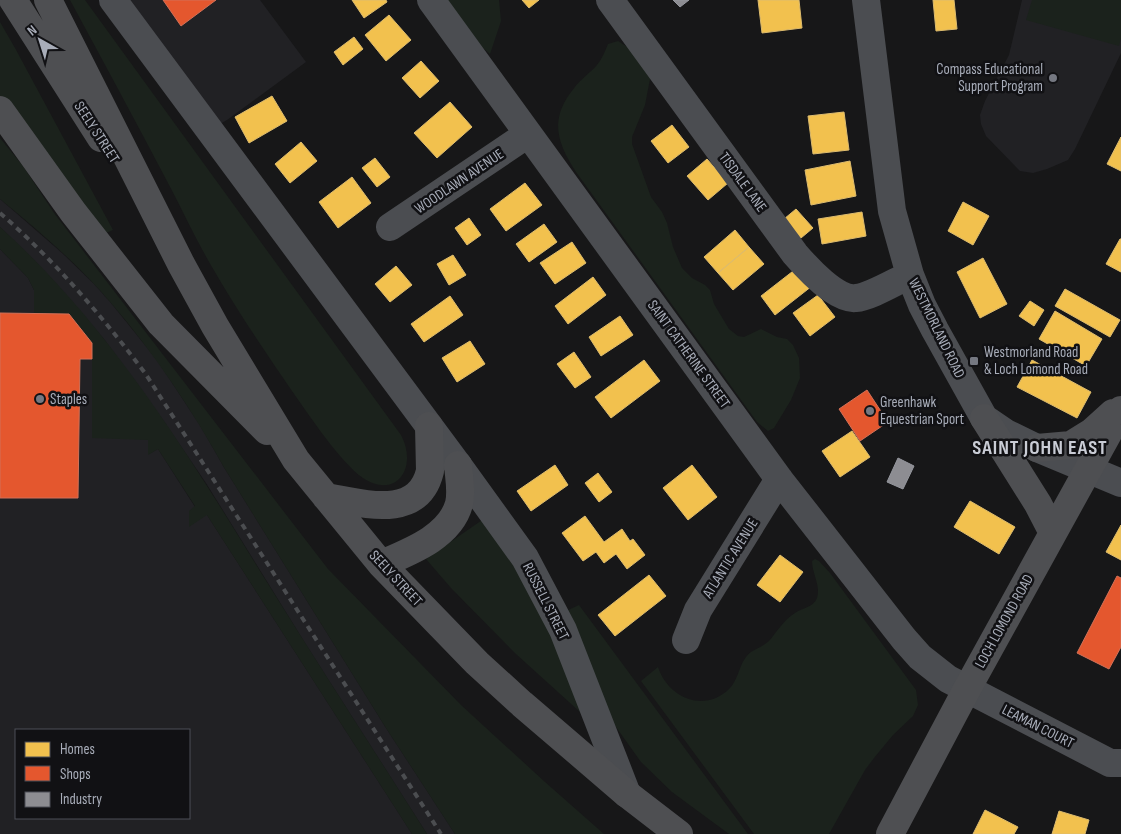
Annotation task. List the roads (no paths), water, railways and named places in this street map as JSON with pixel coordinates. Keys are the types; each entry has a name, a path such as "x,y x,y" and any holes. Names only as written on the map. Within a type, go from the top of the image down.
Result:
{"main road":[{"name":"SEELY STREET","path":"13,0 181,264"},
{"name":"SEELY STREET","path":"48,0 181,264 215,326 296,460 381,564 484,669 522,704 628,794 679,834"},
{"path":"0,110 73,212 161,324 296,460"},
{"path":"1037,448 1071,445 1092,432 1121,405"},
{"name":"LOCH LOMOND ROAD","path":"890,832 1121,410"},
{"path":"984,418 1023,478 1053,533"},
{"path":"326,497 391,506 410,500 423,486 430,471 429,426"},
{"path":"381,564 424,544 451,520 456,512 460,498 458,465"}],"street":[{"name":"RUSSELL STREET","path":"113,0 525,558 563,630 628,794"},
{"name":"SAINT CATHERINE STREET","path":"431,0 779,479 920,657 948,679 967,689"},
{"name":"TISDALE LANE","path":"610,0 789,246 832,290 845,298 860,298 910,275"},
{"name":"WESTMORLAND ROAD","path":"866,0 892,211 910,275 934,330 984,418 1006,433 1037,448 1121,483"},
{"name":"WOODLAWN AVENUE","path":"390,227 528,134"},
{"name":"ATLANTIC AVENUE","path":"686,640 698,610 779,479"},
{"name":"LEAMAN COURT","path":"967,689 1117,768"}],"railway":[{"path":"0,213 40,250 77,289 145,373 441,834"}],"place":[{"name":"Compass Educational Support Program","path":"1053,78"},
{"name":"Westmorland Road & Loch Lomond Road","path":"974,361"},
{"name":"Staples","path":"40,399"},
{"name":"Greenhawk Equestrian Sport","path":"870,411"}],"district":[{"name":"SAINT JOHN EAST","path":"1040,447"}]}
